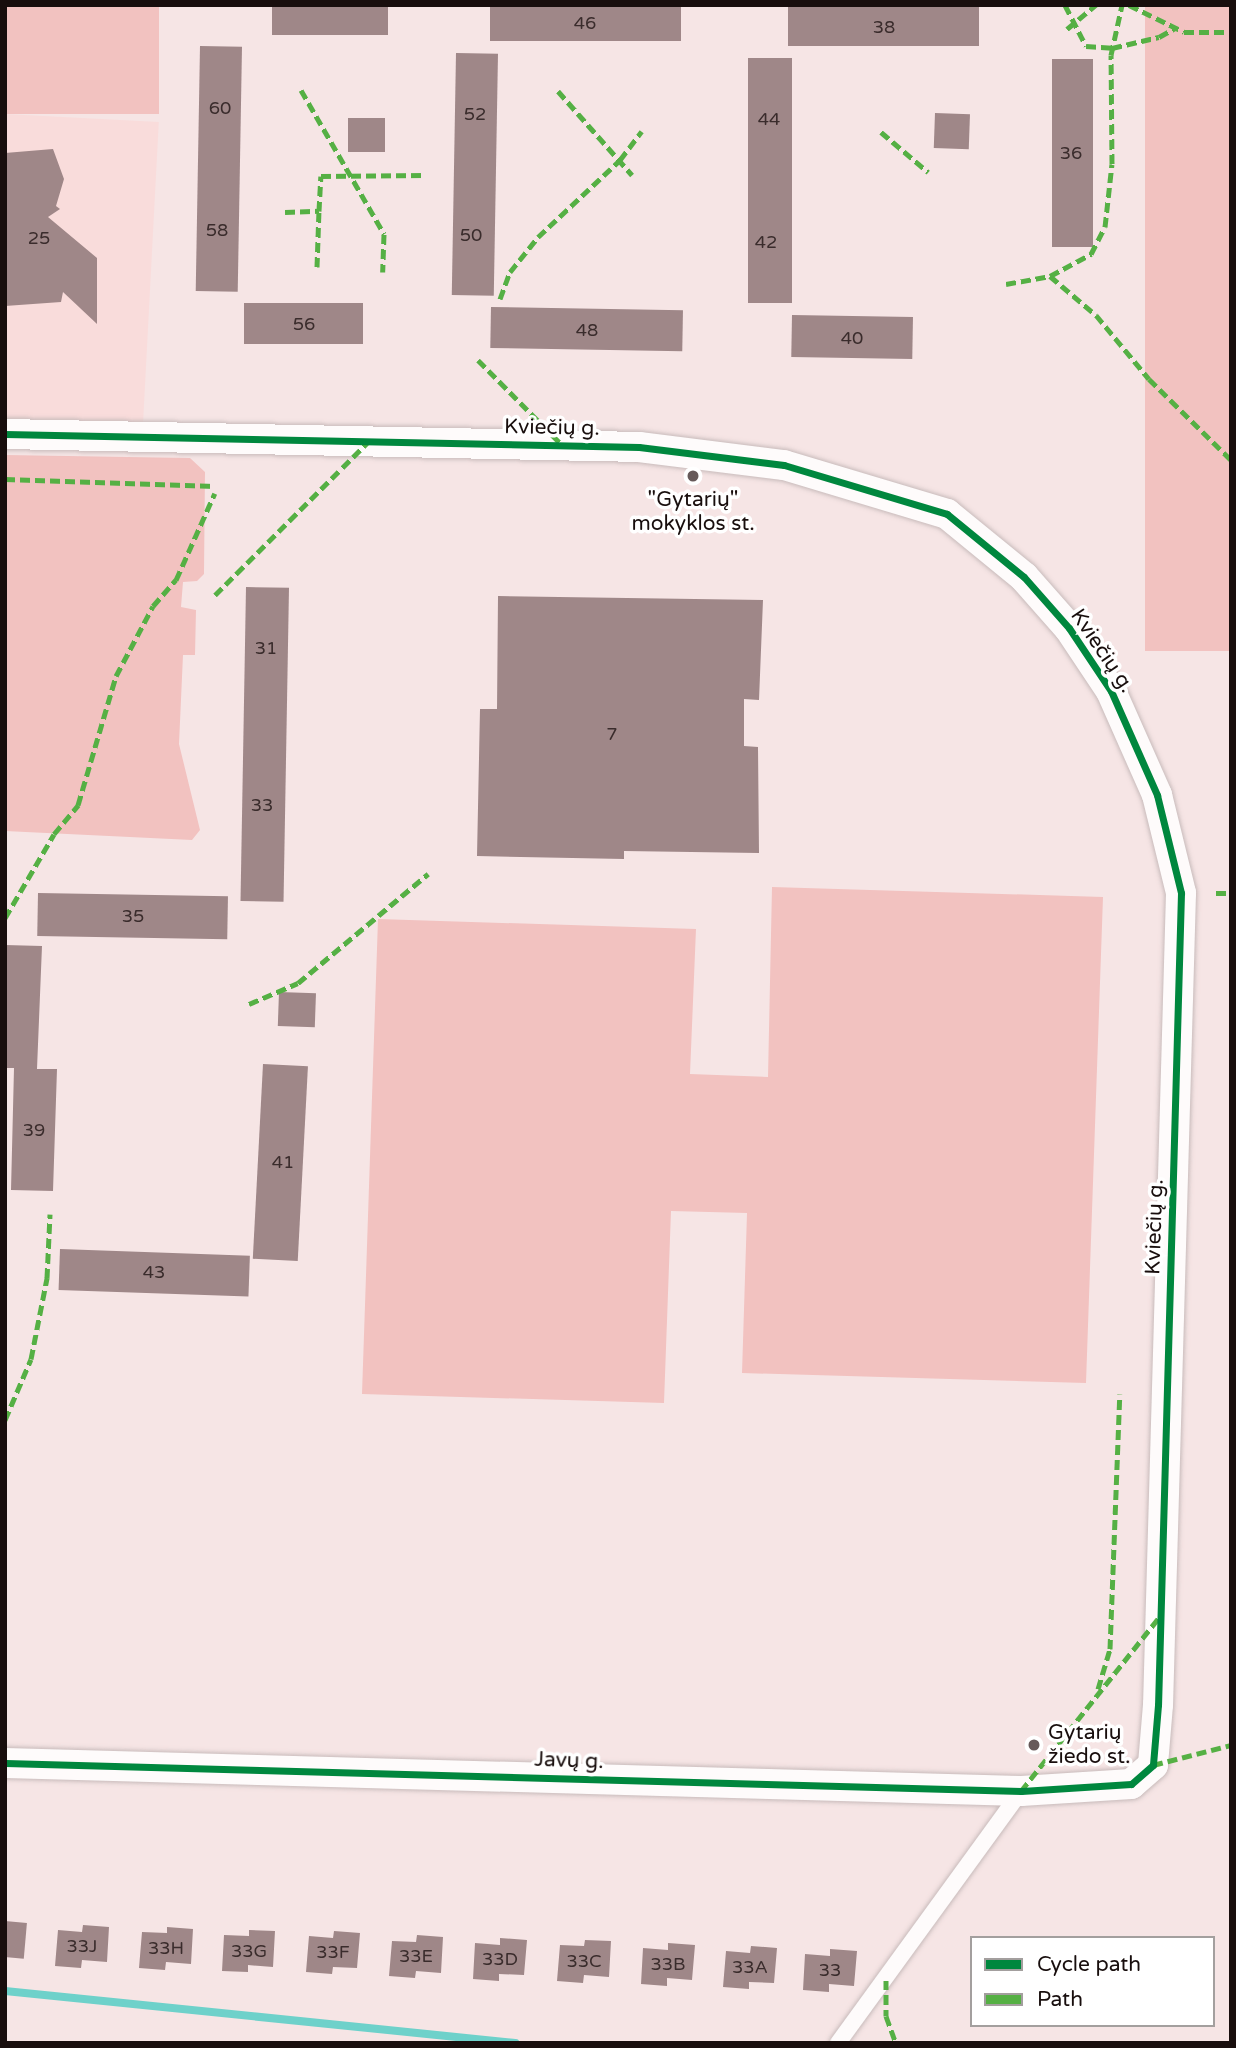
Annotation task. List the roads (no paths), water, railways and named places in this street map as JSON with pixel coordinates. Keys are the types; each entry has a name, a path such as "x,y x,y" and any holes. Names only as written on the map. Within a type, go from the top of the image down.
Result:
{"street":[{"name":"Kviečių g.","path":"5,434 639,447 785,465 947,514 1024,577 1069,628 1111,691 1157,794 1181,893 1158,1705 1153,1765 1131,1784"},
{"name":"Javų g.","path":"5,1763 1021,1791 1131,1784"}],"lane":[{"path":"838,2043 1021,1791"}],"waterway":[{"path":"5,1991 515,2043"}],"place":[{"name":"\"Gytarių\" mokyklos st.","path":"693,476"},
{"name":"Gytarių žiedo st.","path":"1034,1745"}]}
